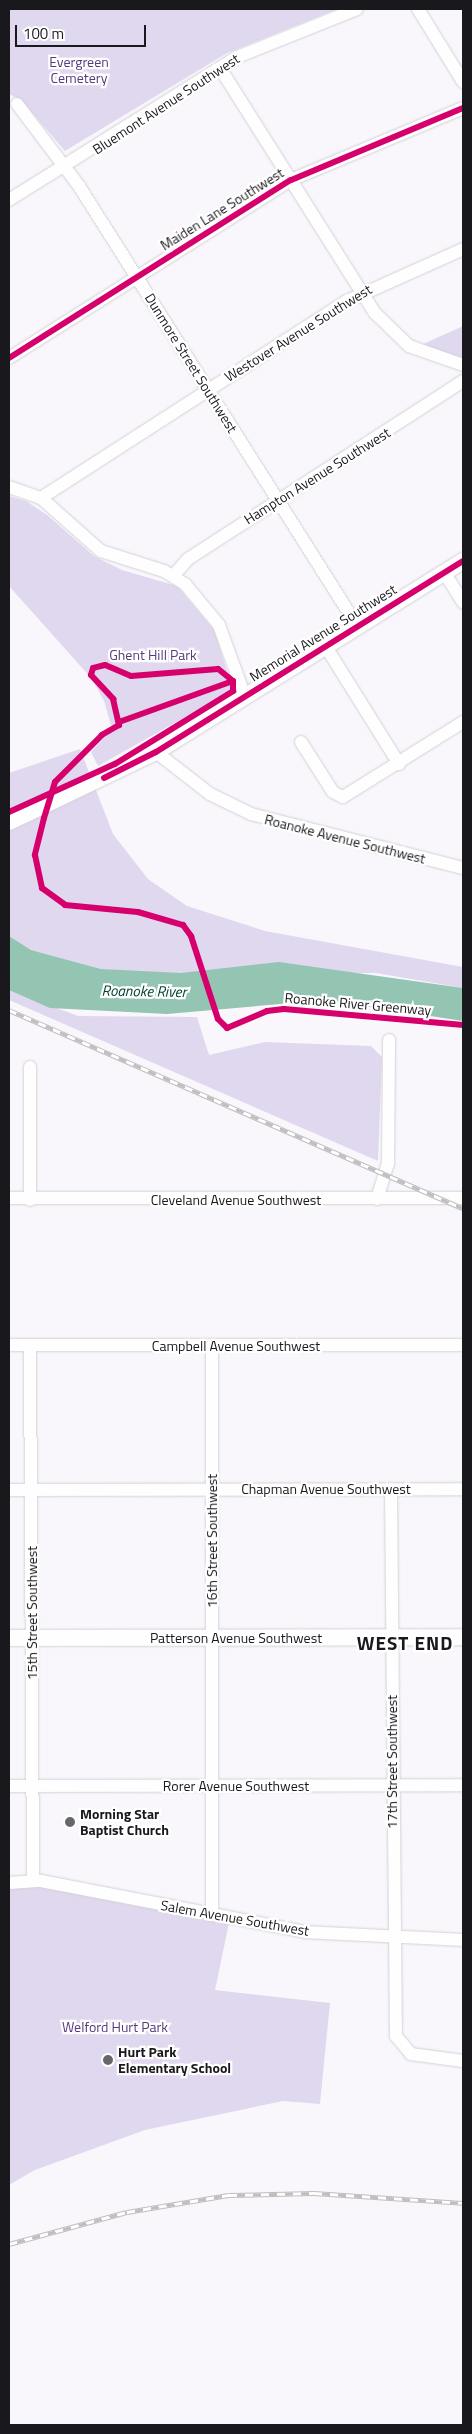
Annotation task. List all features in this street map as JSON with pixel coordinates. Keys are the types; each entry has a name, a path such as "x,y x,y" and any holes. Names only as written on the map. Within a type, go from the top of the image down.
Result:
{"main road":[{"name":"Memorial Avenue Southwest","path":"9,822 119,772 156,752 463,561"},
{"name":"Patterson Avenue Southwest","path":"9,1638 463,1637"}],"street":[{"name":"Bluemont Avenue Southwest","path":"9,200 66,167 220,68 357,9"},
{"path":"418,9 463,82"},
{"path":"220,68 362,293 387,327 408,346 463,365"},
{"name":"Dunmore Street Southwest","path":"18,104 66,167 358,627"},
{"name":"Maiden Lane Southwest","path":"9,358 291,180 463,108"},
{"name":"Westover Avenue Southwest","path":"41,498 208,389 362,293 463,249"},
{"name":"Hampton Avenue Southwest","path":"174,575 188,559 463,381"},
{"path":"9,487 41,498 101,552 174,575 219,625 245,697"},
{"path":"444,572 463,602"},
{"path":"326,647 398,764"},
{"path":"301,742 333,792 343,797 463,722"},
{"name":"Roanoke Avenue Southwest","path":"156,752 210,794 251,814 463,868"},
{"path":"377,1199 388,1164 389,1040"},
{"path":"30,1067 30,1200"},
{"name":"Cleveland Avenue Southwest","path":"9,1198 30,1200 463,1198"},
{"name":"Campbell Avenue Southwest","path":"9,1345 463,1345"},
{"name":"15th Street Southwest","path":"30,1345 33,1881"},
{"name":"16th Street Southwest","path":"212,1346 212,1915"},
{"name":"17th Street Southwest","path":"391,1489 392,1940 396,2036 411,2054 463,2061"},
{"name":"Chapman Avenue Southwest","path":"9,1490 463,1489"},
{"name":"Rorer Avenue Southwest","path":"9,1786 463,1785"},
{"name":"Salem Avenue Southwest","path":"9,1883 33,1881 305,1932 392,1940 463,1940"}],"green space":[{"name":"Evergreen Cemetery","path":"9,9 337,9 227,53 65,151 22,101 9,94"},
{"path":"463,326 463,361 421,345"},
{"name":"Ghent Hill Park","path":"9,496 26,501 47,515 94,556 122,570 177,586 214,630 233,690 98,766 91,752 112,729 104,701 92,679 9,586"},
{"path":"80,749 113,834 148,879 187,906 265,931 463,967 463,988 376,973 148,974 101,969 31,950 9,936 9,773"},
{"path":"9,990 78,1016 197,1017 209,1055 265,1042 371,1046 382,1057 378,1161 9,1000"},
{"name":"Welford Hurt Park","path":"33,1881 230,1918 215,1990 330,2003 320,2104 283,2101 145,2130 35,2170 9,2185 9,1885"}],"water":[{"name":"Roanoke River","path":"9,936 31,950 101,969 181,973 279,962 463,988 463,1021 326,1000 167,1014 50,1008 9,990"}],"railway":[{"path":"9,1010 463,1208"},
{"path":"9,2244 127,2212 229,2195 314,2193 463,2203"}],"cycle path":[{"path":"9,358 291,180 463,108"},
{"path":"104,778 156,752 463,561"},
{"name":"Roanoke River Greenway","path":"9,812 115,764 233,691 233,681 218,669 131,676 105,665 93,668 91,675 113,699 119,725 102,735 55,782 44,818 35,855 42,888 65,905 138,912 183,925 191,936 218,1019 227,1028 267,1011 284,1009 463,1025"},
{"path":"119,722 233,681"}],"place":[{"name":"Morning Star Baptist Church","path":"70,1822"},
{"name":"Hurt Park Elementary School","path":"108,2060"}],"district":[{"name":"WEST END","path":"405,1643"}]}
